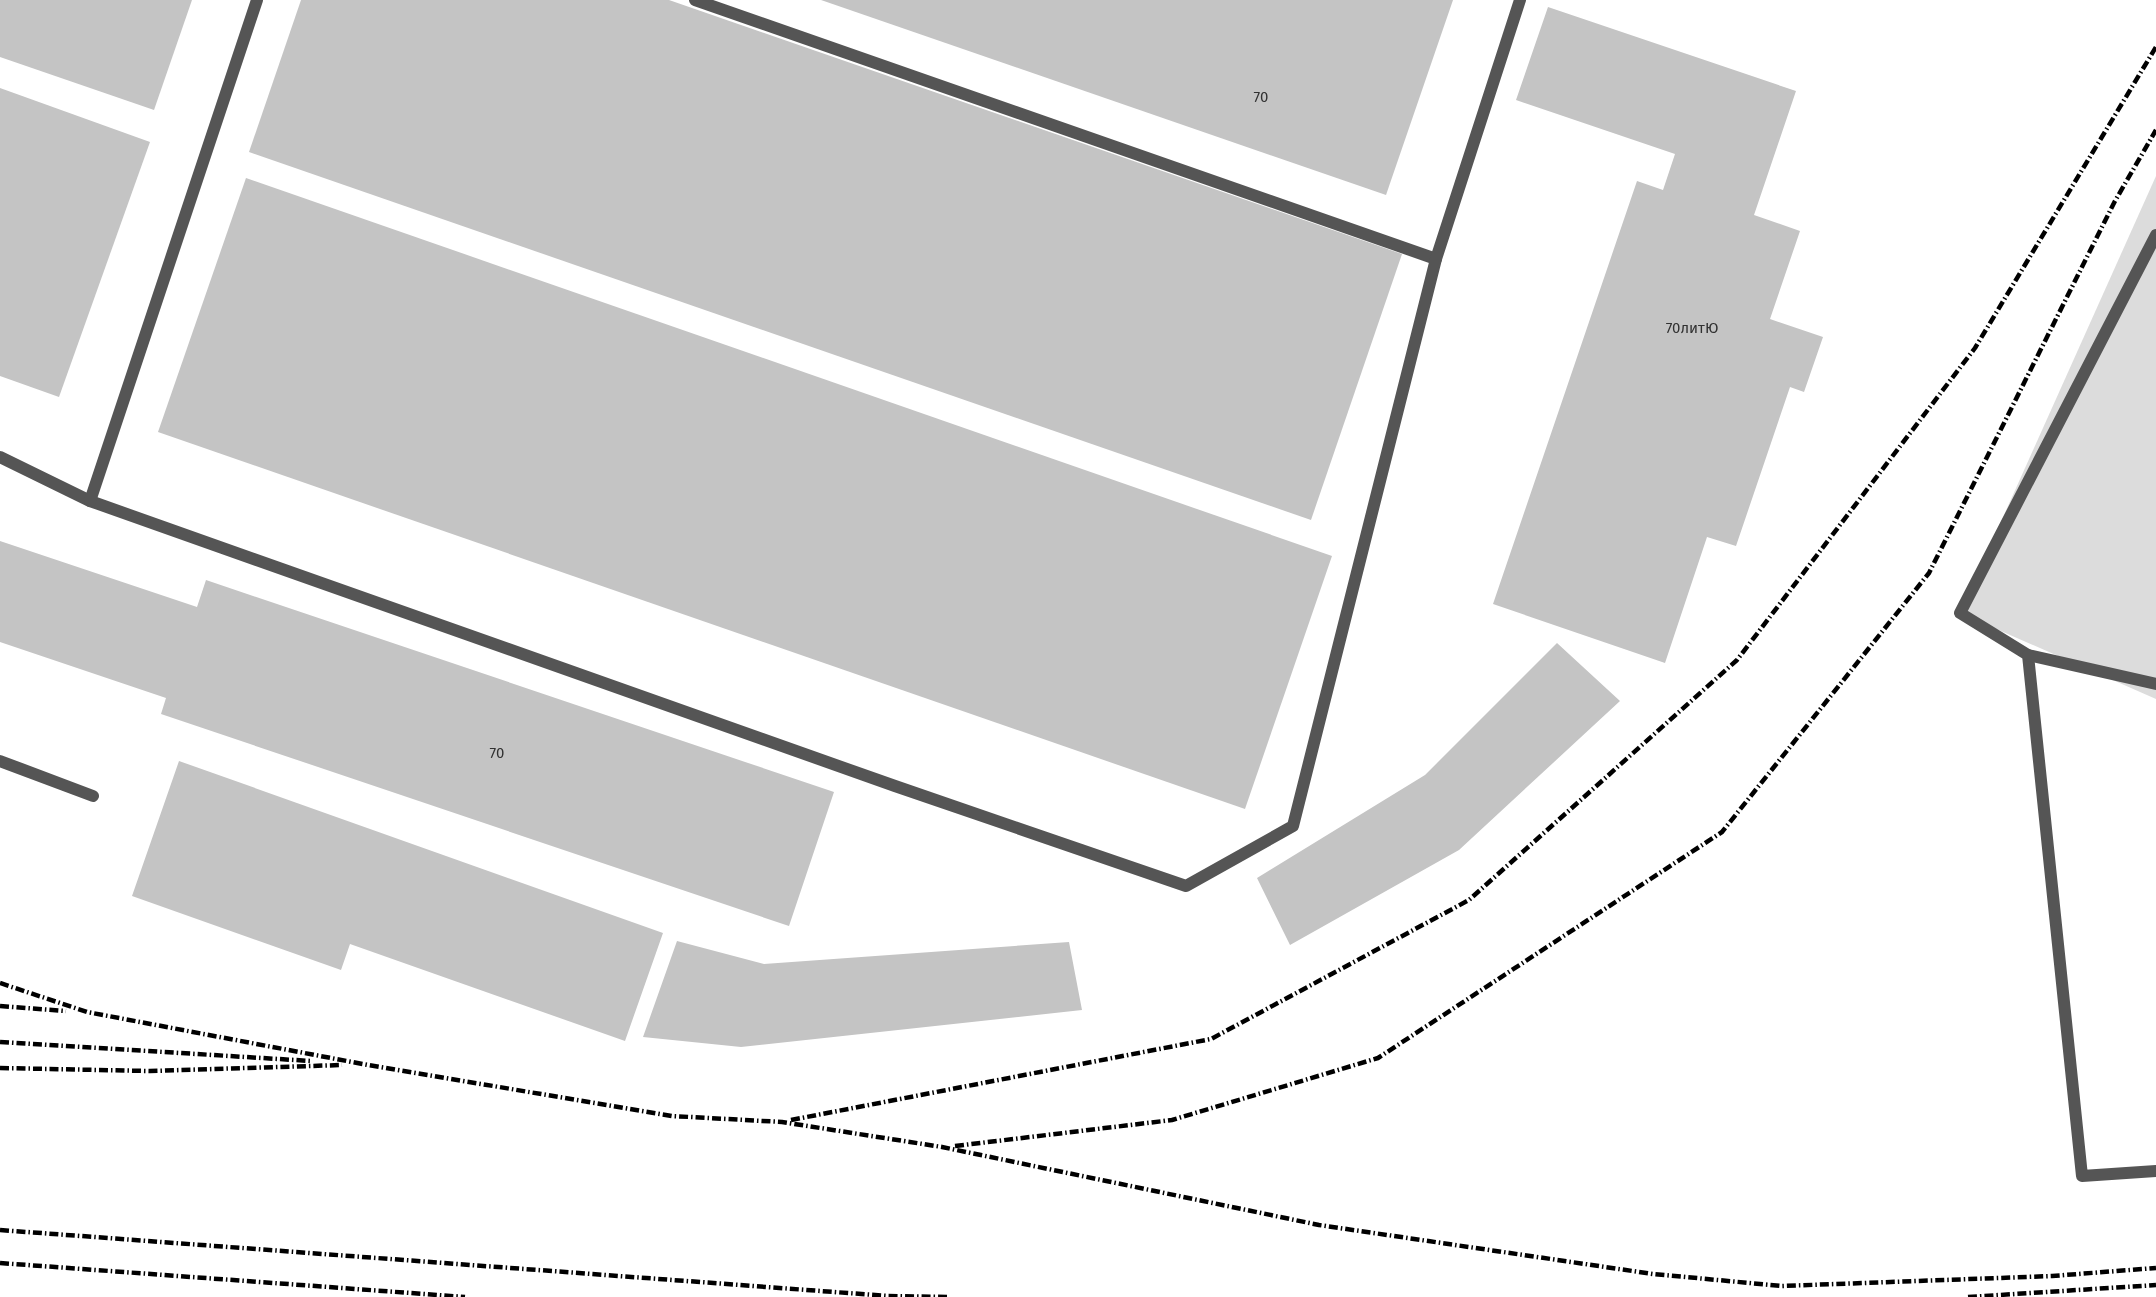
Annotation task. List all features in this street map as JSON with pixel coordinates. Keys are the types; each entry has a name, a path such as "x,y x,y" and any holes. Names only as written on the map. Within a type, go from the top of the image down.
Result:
{"lane":[{"path":"90,501 257,0"},
{"path":"696,0 1436,259"},
{"path":"0,457 90,501 1186,886 1293,826 1436,259 1520,0"},
{"path":"2156,235 1960,613 2028,655 2156,684"},
{"path":"2028,655 2082,1176 2156,1171"},
{"path":"0,761 93,796"}],"shaded area":[{"path":"2156,176 2156,699 1960,613"}],"building":[{"path":"0,0 192,0 154,110 0,57"},
{"path":"301,0 669,0 1402,254 1311,520 249,152"},
{"path":"821,0 1453,0 1386,195"},
{"path":"1548,7 1796,91 1754,215 1800,231 1770,319 1823,337 1804,392 1790,387 1736,546 1707,537 1665,663 1493,604 1637,181 1663,190 1675,154 1516,100"},
{"path":"0,88 150,142 59,397 0,376"},
{"path":"246,178 1332,556 1245,809 158,432"},
{"path":"0,541 197,607 206,580 834,792 789,926 161,714 166,698 0,642"},
{"path":"1557,643 1620,701 1459,850 1290,945 1257,878 1425,775"},
{"path":"179,761 663,933 625,1041 350,944 341,970 132,896"},
{"path":"677,941 764,964 1069,942 1082,1010 741,1047 643,1037"}],"railway":[{"path":"791,1120 1211,1039 1469,900 1737,660 1975,348 2156,47"},
{"path":"955,1146 1172,1120 1378,1058 1722,832 1929,573 2115,201 2156,130"},
{"path":"0,983 87,1012 368,1065 672,1116 782,1122 942,1147 1319,1225 1653,1274 1782,1286 2052,1276 2156,1268"},
{"path":"0,1006 66,1011"},
{"path":"0,1042 311,1061"},
{"path":"0,1068 150,1071 342,1065"},
{"path":"0,1230 888,1296 947,1297"},
{"path":"0,1263 465,1297"},
{"path":"1968,1297 2156,1285"}]}
